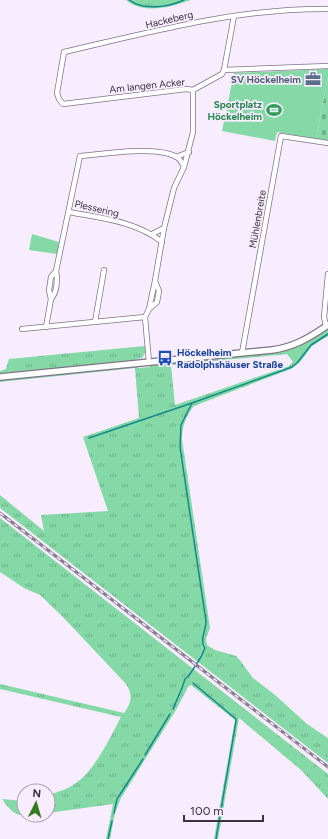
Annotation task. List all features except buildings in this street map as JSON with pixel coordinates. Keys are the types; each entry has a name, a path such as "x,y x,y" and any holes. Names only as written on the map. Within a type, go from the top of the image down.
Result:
{"street":[{"name":"Hackeberg","path":"59,100 57,93 64,52 193,22 234,16 297,10 328,10"},
{"path":"234,16 224,70 328,66"},
{"name":"Am langen Acker","path":"59,100 63,104 193,90 222,74 224,70"},
{"path":"148,362 145,317 149,309 157,302 159,291 155,281 164,228 174,188 184,167 193,132 193,90"},
{"name":"Mühlenbreite","path":"242,353 281,136 328,143"},
{"name":"Plessering","path":"162,242 152,234 121,222 68,212 80,156 130,152 158,152 176,157"},
{"path":"184,167 181,161 176,157 188,152"},
{"path":"46,327 51,299 49,290 51,277 56,271 68,212"},
{"path":"152,234 164,228"},
{"path":"95,322 104,270"},
{"path":"0,377 286,348 301,342 327,326 324,316 328,274"},
{"path":"22,329 145,317"}],"green space":[{"path":"126,0 191,0 166,7 149,8 133,5"},
{"name":"Sportplatz Höckelheim","path":"328,69 316,139 277,132 275,141 222,131 234,73"},
{"path":"328,76 328,141 316,139"},
{"path":"32,234 59,242 57,254 29,250"},
{"path":"328,328 328,336 312,346 300,362 291,369 194,406 185,421 182,439 210,628 206,638 207,645 215,650 236,656 253,678 275,695 307,724 328,738 328,763 0,508 0,495 44,531 41,515 108,511 83,437 139,418 135,368 0,382 0,379 138,366 138,368 150,367 150,364 274,353 294,348","holes":["287,354 293,362 289,366 175,405 171,365"]},
{"path":"145,346 145,353 142,358 134,360 0,375 0,371 6,369 9,359"},
{"path":"0,518 328,774 328,799 301,770 239,718 218,839 214,839 235,720 191,685 188,687 176,710 121,798 115,813 110,839 106,839 113,804 56,812 56,792 70,787 90,770 102,753 121,717 0,689 0,684 124,713 129,705 131,695 126,684 62,616 40,595 24,588 0,572"},
{"path":"2,799 16,800 16,814"}],"waterway":[{"path":"129,0 142,6 149,7 164,6 184,0"},
{"path":"89,438 292,367 311,345 328,334"},
{"path":"173,709 185,679 188,677 201,657 205,648 203,645 203,639 206,621 180,447 181,425 192,403"},
{"path":"193,683 236,719 216,839"},
{"path":"145,755 170,714"},
{"path":"114,813 117,799 143,759"},
{"path":"108,839 112,821"}],"railway":[{"path":"0,513 328,767"}],"place":[{"name":"SV Höckelheim","path":"313,79"},
{"name":"Sportplatz Höckelheim","path":"274,110"},
{"name":"Höckelheim Radolphshäuser Straße","path":"165,358"}]}
